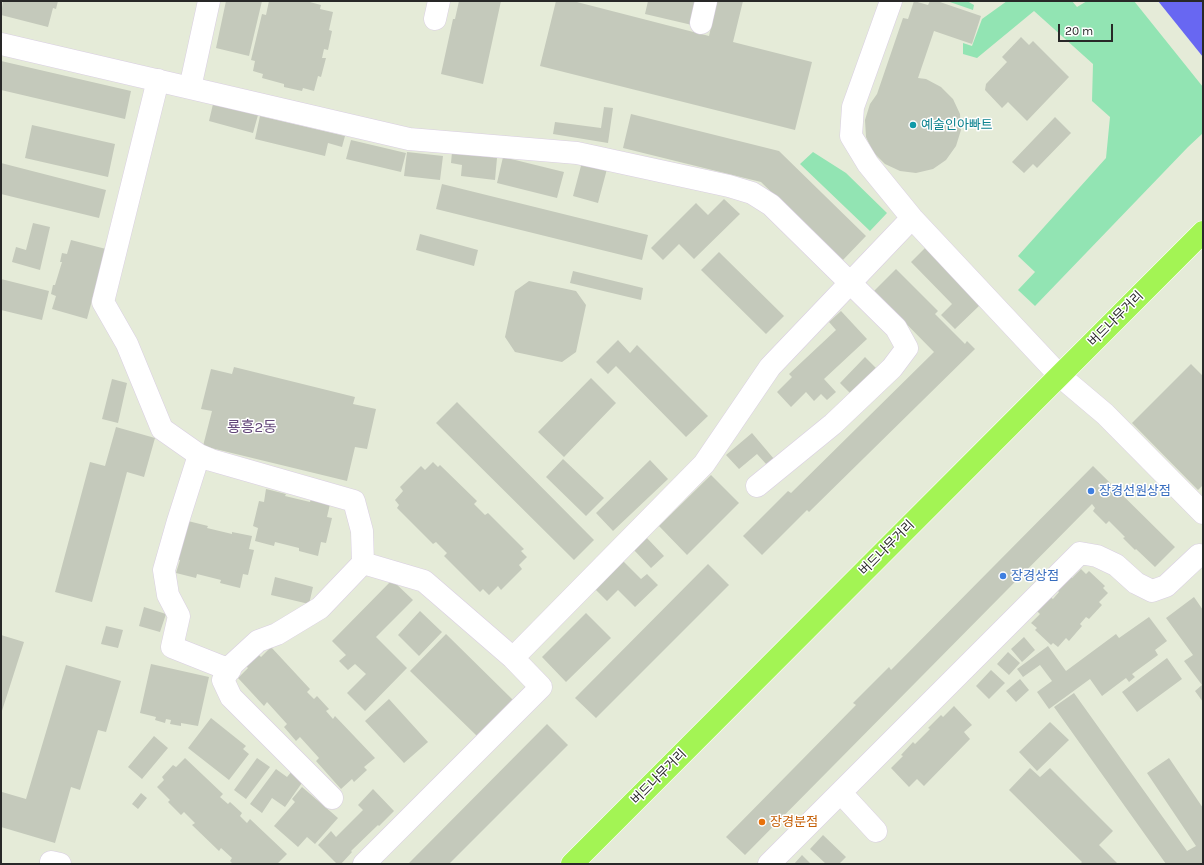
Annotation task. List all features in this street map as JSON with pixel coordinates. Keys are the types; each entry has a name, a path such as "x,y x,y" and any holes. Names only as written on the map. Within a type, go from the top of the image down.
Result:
{"main road":[{"name":"버드나무거리","path":"572,864 1203,232"}],"street":[{"path":"190,88 209,1"},
{"path":"701,23 706,1"},
{"path":"891,1 853,107 851,136 868,164 912,218 1060,376 1105,414 1203,513"},
{"path":"1,44 409,139 577,153 729,186 752,193 771,205 896,328 907,348 892,368 833,424 757,486"},
{"path":"158,80 103,302 127,344 162,429 199,455 211,460 354,502 362,532 363,563 320,608 277,634 258,641 233,664 223,680 231,697 332,798"},
{"path":"513,658 704,464 770,367 912,218"},
{"path":"199,455 164,570 168,595 179,616 172,647 230,670"},
{"path":"769,864 1080,553 1097,556 1116,565 1136,583 1152,591 1166,586 1202,555"},
{"path":"363,563 424,581 513,658 541,687 364,864"},
{"path":"841,793 876,832"}],"green space":[{"path":"947,1 967,1 974,5 973,10"},
{"path":"1007,1 1072,1 1077,7 1087,1 1134,1 1203,87 1203,133 1035,306 1018,290 1035,272 1018,256 1106,158 1110,117 1092,101 1093,64 1034,11 977,58 963,54 963,43 972,46 982,19"},
{"path":"813,152 846,173 887,213 870,231 800,164"}],"shaded area":[{"path":"1158,1 1203,1 1203,57"}],"building":[{"path":"3,1 58,1 56,9 53,8 48,27 1,15"},
{"path":"226,1 262,1 249,56 216,48"},
{"path":"269,1 306,1 321,5 320,9 333,12 329,30 332,31 328,50 324,49 322,58 326,58 321,77 318,76 314,91 303,88 302,91 284,87 284,84 262,78 263,74 253,71 255,61 251,60 262,14 266,15"},
{"path":"459,1 501,1 483,84 441,74 453,19 455,19"},
{"path":"556,1 573,1 709,36 717,1 743,1 733,42 812,62 795,130 540,66"},
{"path":"648,1 698,1 692,25 645,14"},
{"name":"예술인아빠트","path":"914,1 928,5 930,1 937,1 981,16 972,44 934,31 918,78 926,79 941,87 953,99 960,114 961,130 956,146 946,160 933,169 916,173 900,171 885,164 873,152 866,137 865,120 870,104 877,94 903,18 908,19"},
{"path":"1021,37 1029,45 1033,41 1069,77 1027,121 1008,102 1002,108 985,90 986,84 1007,62 1002,57"},
{"path":"1,61 131,91 125,119 1,90"},
{"path":"213,104 258,115 253,133 209,121"},
{"path":"604,107 613,108 608,143 553,134 555,122 601,128"},
{"path":"631,114 779,151 866,236 842,261 761,182 623,148"},
{"path":"260,116 345,136 342,147 328,143 325,156 255,139"},
{"path":"1055,117 1071,133 1037,168 1033,164 1024,173 1012,162"},
{"path":"32,125 115,144 108,177 25,158"},
{"path":"351,140 406,153 401,172 346,159"},
{"path":"407,152 443,156 440,180 404,176"},
{"path":"452,152 497,158 495,180 461,176 462,165 451,163"},
{"path":"503,157 564,172 557,198 497,183"},
{"path":"582,162 607,169 598,203 573,196"},
{"path":"1,163 106,190 99,218 1,194"},
{"path":"442,184 648,235 642,260 436,209"},
{"path":"724,199 740,214 694,259 679,244 663,260 651,248 696,203 708,215"},
{"path":"33,223 50,227 40,270 12,262 16,247 26,250"},
{"path":"420,234 478,250 474,266 416,250"},
{"path":"71,240 106,249 87,319 52,309 56,296 51,294 53,285 55,285 62,262 60,262 62,253 67,254"},
{"path":"925,248 980,305 955,329 941,315 952,304 911,262"},
{"path":"719,252 784,316 766,334 701,270"},
{"path":"896,269 938,311 935,314 965,344 967,341 975,349 809,512 807,510 762,555 743,536 788,491 791,493 934,352 874,291"},
{"path":"573,271 643,288 641,300 570,283"},
{"path":"1,279 49,291 42,320 1,310"},
{"path":"529,281 576,291 586,305 576,352 562,362 515,352 505,337 515,291"},
{"path":"841,311 867,339 824,379 836,392 827,400 821,394 814,401 806,392 791,407 777,392 792,377 789,374 836,330 829,322"},
{"path":"618,340 630,353 637,345 708,416 686,437 616,366 608,374 596,362"},
{"path":"865,357 876,368 851,394 840,383"},
{"path":"1191,364 1203,376 1203,485 1198,490 1132,423"},
{"path":"234,367 355,397 353,404 376,409 367,449 355,447 347,481 203,446 212,411 201,409 211,369 232,374"},
{"path":"591,378 616,403 564,457 538,432"},
{"path":"112,379 127,383 118,423 102,419"},
{"path":"457,402 594,540 574,560 436,423"},
{"path":"116,427 155,438 144,477 127,472 92,602 55,592 90,462 105,466"},
{"path":"752,433 774,459 767,465 757,454 739,469 726,455"},
{"path":"563,459 604,498 586,516 546,477"},
{"path":"650,460 668,479 613,531 596,513"},
{"path":"433,462 438,467 440,465 477,501 474,504 485,515 488,513 524,549 521,551 527,557 519,565 522,569 501,590 498,586 489,595 483,589 480,592 444,556 447,553 436,542 433,544 397,508 399,505 395,500 403,491 400,487 421,466 425,470"},
{"path":"1093,466 1175,547 1155,567 1123,538 1125,537 1109,521 1106,524 1093,511 1095,508 1092,504 745,855 726,837 856,705 853,703 889,667 891,670"},
{"path":"711,475 739,503 687,555 659,526"},
{"path":"266,489 286,494 285,496 310,502 311,499 330,504 327,517 332,518 326,543 321,542 318,556 299,551 299,548 275,542 274,546 255,541 258,528 253,526 259,501 264,502"},
{"path":"188,521 208,526 207,528 232,534 232,532 252,536 249,549 254,550 248,575 243,574 240,588 220,583 221,580 197,574 196,578 176,573 180,560 175,559"},
{"path":"646,537 664,556 651,568 633,549"},
{"path":"620,558 641,579 647,574 658,585 635,607 618,590 607,601 592,586"},
{"path":"708,564 729,585 596,718 575,698"},
{"path":"1081,569 1086,574 1089,571 1105,586 1103,588 1108,593 1099,602 1102,605 1089,619 1086,617 1080,624 1082,626 1069,641 1066,638 1058,647 1053,643 1051,645 1035,630 1037,628 1031,623 1040,614 1037,611 1050,597 1053,599 1059,592 1057,590 1070,576 1072,578"},
{"path":"275,577 313,587 309,604 271,595"},
{"path":"392,580 413,600 376,637 407,668 365,711 347,693 366,674 355,664 348,670 339,661 346,655 332,641"},
{"path":"1194,597 1203,610 1203,702 1195,691 1202,685 1184,661 1193,655 1166,618"},
{"path":"144,607 166,614 160,632 139,626"},
{"path":"420,611 442,632 419,656 398,635"},
{"path":"586,613 611,638 566,682 542,657"},
{"path":"1149,617 1167,641 1155,650 1158,655 1132,674 1135,677 1129,682 1126,678 1102,696 1090,679 1049,709 1037,692 1052,681 1040,665 1023,677 1017,669 1048,646 1066,671 1116,634 1119,638"},
{"path":"106,626 123,630 118,648 101,644"},
{"path":"446,634 513,700 477,736 410,671"},
{"path":"1,635 24,642 1,714"},
{"path":"1024,637 1035,650 1022,662 1011,649"},
{"path":"271,647 310,689 307,692 314,699 317,696 329,709 326,711 333,719 335,716 375,758 364,767 367,770 354,782 352,779 341,789 316,761 319,758 300,737 296,741 284,727 287,724 267,702 264,706 238,678 248,668 246,666 258,654 261,657"},
{"path":"1008,652 1020,663 1009,675 997,664"},
{"path":"1167,658 1182,679 1137,712 1122,692"},
{"path":"151,664 209,677 198,726 181,723 181,726 170,724 171,720 166,719 165,723 155,720 156,717 140,713"},
{"path":"66,665 121,681 106,732 98,730 80,790 71,787 55,843 1,827 1,795 2,792 26,799"},
{"path":"991,670 1005,683 989,699 976,686"},
{"path":"1020,679 1029,690 1016,702 1006,691"},
{"path":"1074,693 1187,851 1196,846 1147,773 1169,758 1203,808 1203,864 1166,864 1054,707"},
{"path":"389,699 428,742 404,763 365,721"},
{"path":"954,706 972,725 964,732 970,739 924,786 917,779 909,787 891,768 903,756 901,755 913,742 915,744 941,715 943,717"},
{"path":"211,718 246,746 243,749 249,754 229,780 188,748"},
{"path":"1050,722 1069,740 1037,771 1019,752"},
{"path":"547,724 568,745 449,864 408,864"},
{"path":"154,736 168,748 142,779 128,767"},
{"path":"185,758 223,794 220,797 228,804 230,802 242,813 240,816 247,823 250,819 287,854 277,864 233,864 230,861 232,858 221,848 219,851 192,825 195,823 184,812 181,815 168,802 170,800 157,787 164,780 162,777 173,765 176,767"},
{"path":"257,758 270,767 246,799 234,790"},
{"path":"1030,768 1040,777 1050,768 1113,831 1099,845 1118,864 1080,864 1082,862 1009,790"},
{"path":"276,769 287,777 292,771 304,780 285,807 272,798 262,813 250,804"},
{"path":"302,787 338,818 315,844 307,837 298,847 274,826 295,802 292,799"},
{"path":"373,789 394,811 351,851 352,852 341,864 337,864 318,845 331,831 336,837 363,810 358,805"},
{"path":"141,793 147,798 138,809 132,804"},
{"path":"823,835 846,857 839,864 826,864 810,849"},
{"path":"802,855 811,864 794,864"}],"place":[{"name":"예술인아빠트","path":"913,125"},
{"name":"장경선원상점","path":"1091,491"},
{"name":"장경상점","path":"1003,576"},
{"name":"장경분점","path":"762,822"}],"district":[{"name":"룡흥2동","path":"252,428"}]}
